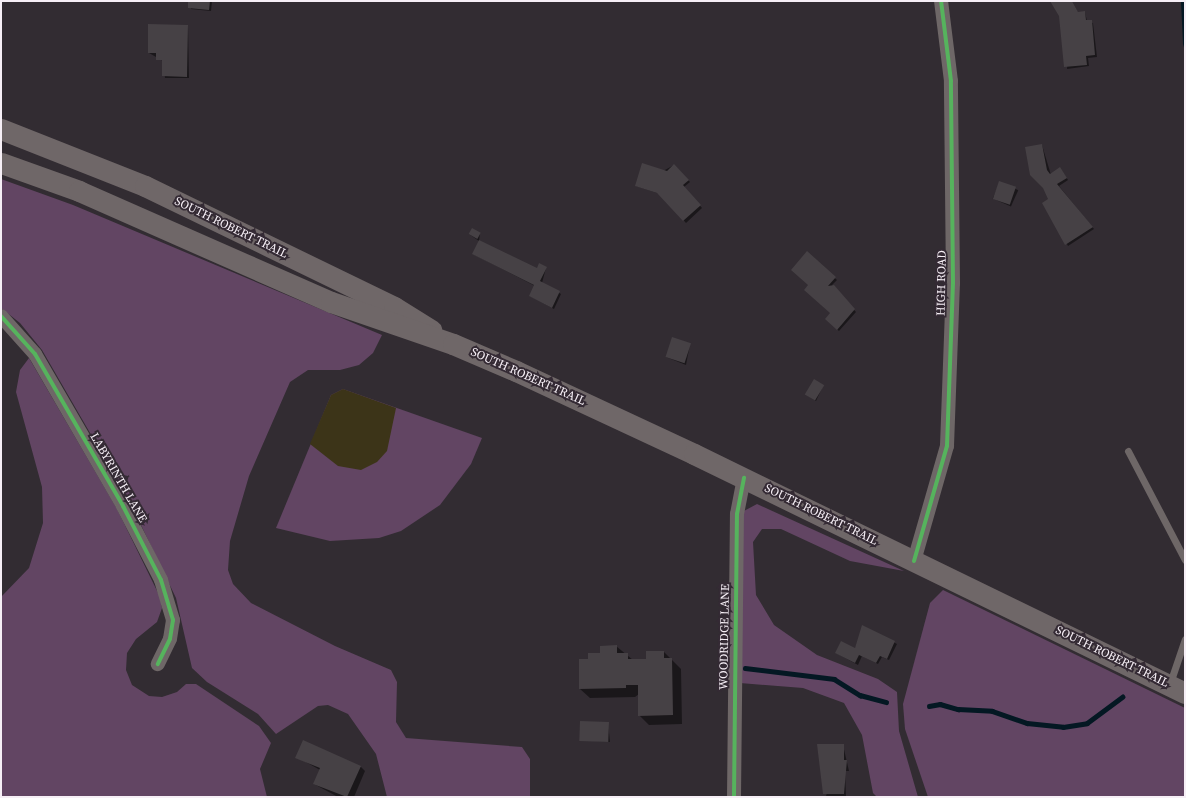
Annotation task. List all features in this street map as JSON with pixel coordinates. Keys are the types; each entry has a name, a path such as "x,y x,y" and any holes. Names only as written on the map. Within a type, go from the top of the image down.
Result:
{"main road":[{"name":"SOUTH ROBERT TRAIL","path":"1,129 145,186 394,307 453,344"},
{"name":"SOUTH ROBERT TRAIL","path":"1,163 79,191 338,305 453,344 744,478 1177,689"}],"street":[{"name":"HIGH ROAD","path":"914,561 947,446 953,283 951,89 941,1"},
{"name":"LABYRINTH LANE","path":"1,316 35,354 123,506 161,580 171,607 173,626 158,664"},
{"name":"WOODRIDGE LANE","path":"734,797 737,514 744,478"}],"lane":[{"path":"1128,451 1185,560"},
{"path":"1177,689 1185,639"}],"shaded area":[{"path":"1,179 73,205 382,335 373,353 359,365 340,370 308,370 290,382 249,476 230,541 228,570 233,584 251,603 335,646 391,670 397,682 396,722 406,738 522,747 530,759 530,797 387,797 376,754 348,714 328,705 318,706 276,734 258,714 207,682 192,668 176,598 130,502 42,350 20,323 1,308"},
{"path":"29,358 117,509 160,597 162,608 157,622 136,639 127,653 126,670 132,685 149,696 162,697 177,692 186,684 196,684 259,726 271,743 260,769 267,797 1,797 1,597 29,568 43,523 42,487 16,392 20,370"},
{"path":"343,389 482,438 471,464 440,505 401,531 379,538 330,541 276,528 331,395"},
{"path":"757,504 904,571 850,561 781,529 762,529 753,542 756,595 774,625 817,655 878,679 897,692 899,731 918,797 877,797 873,793 862,735 844,703 803,688 740,683 742,512"},
{"path":"943,590 1185,708 1185,797 928,797 905,729 903,704 930,603"}],"sand":[{"path":"343,389 396,408 387,451 377,462 361,470 338,466 310,444 331,395"}],"water":[{"path":"1181,1 1185,1 1185,51 1183,44"}],"building":[{"path":"188,1 210,1 209,10 188,8"},
{"path":"1050,1 1072,1 1078,12 1085,11 1086,20 1092,20 1095,55 1086,56 1087,65 1064,67 1059,16"},
{"path":"148,24 188,25 187,77 162,76 162,60 156,60 156,53 148,53"},
{"path":"1042,144 1047,170 1050,174 1060,167 1067,178 1057,184 1093,227 1065,245 1042,203 1048,199 1043,188 1030,175 1025,147"},
{"path":"642,163 667,171 674,164 689,180 683,185 701,205 683,221 657,193 635,186"},
{"path":"999,181 1016,187 1010,205 993,199"},
{"path":"472,228 481,233 477,239 469,234"},
{"path":"479,240 537,268 539,263 547,267 540,281 560,291 552,308 529,296 534,285 472,254"},
{"path":"807,251 836,277 828,286 834,285 855,309 837,330 825,319 830,313 804,290 808,285 791,270"},
{"path":"672,337 691,343 685,363 666,357"},
{"path":"814,379 824,385 815,401 805,394"},
{"path":"862,625 895,641 887,659 880,656 876,663 859,655 855,663 835,653 841,641 855,648"},
{"path":"617,645 617,653 628,653 628,659 646,659 646,651 664,651 664,658 672,658 673,715 638,716 638,685 626,685 626,688 579,689 579,659 588,659 588,653 600,653 600,646"},
{"path":"580,721 609,722 608,742 579,741"},
{"path":"303,740 361,766 347,797 313,784 320,768 295,758"},
{"path":"817,744 844,744 844,760 847,760 844,794 823,794"}],"waterway":[{"path":"745,668 834,679 860,695 886,702"},
{"path":"929,706 940,704 958,709 992,711 1027,723 1063,727 1087,723 1122,697"}],"cycle path":[{"path":"914,561 947,446 953,283 951,81 941,1"},
{"path":"1,316 35,354 123,506 161,580 173,620 170,639 158,664"},
{"path":"734,797 737,514 744,478"}]}
